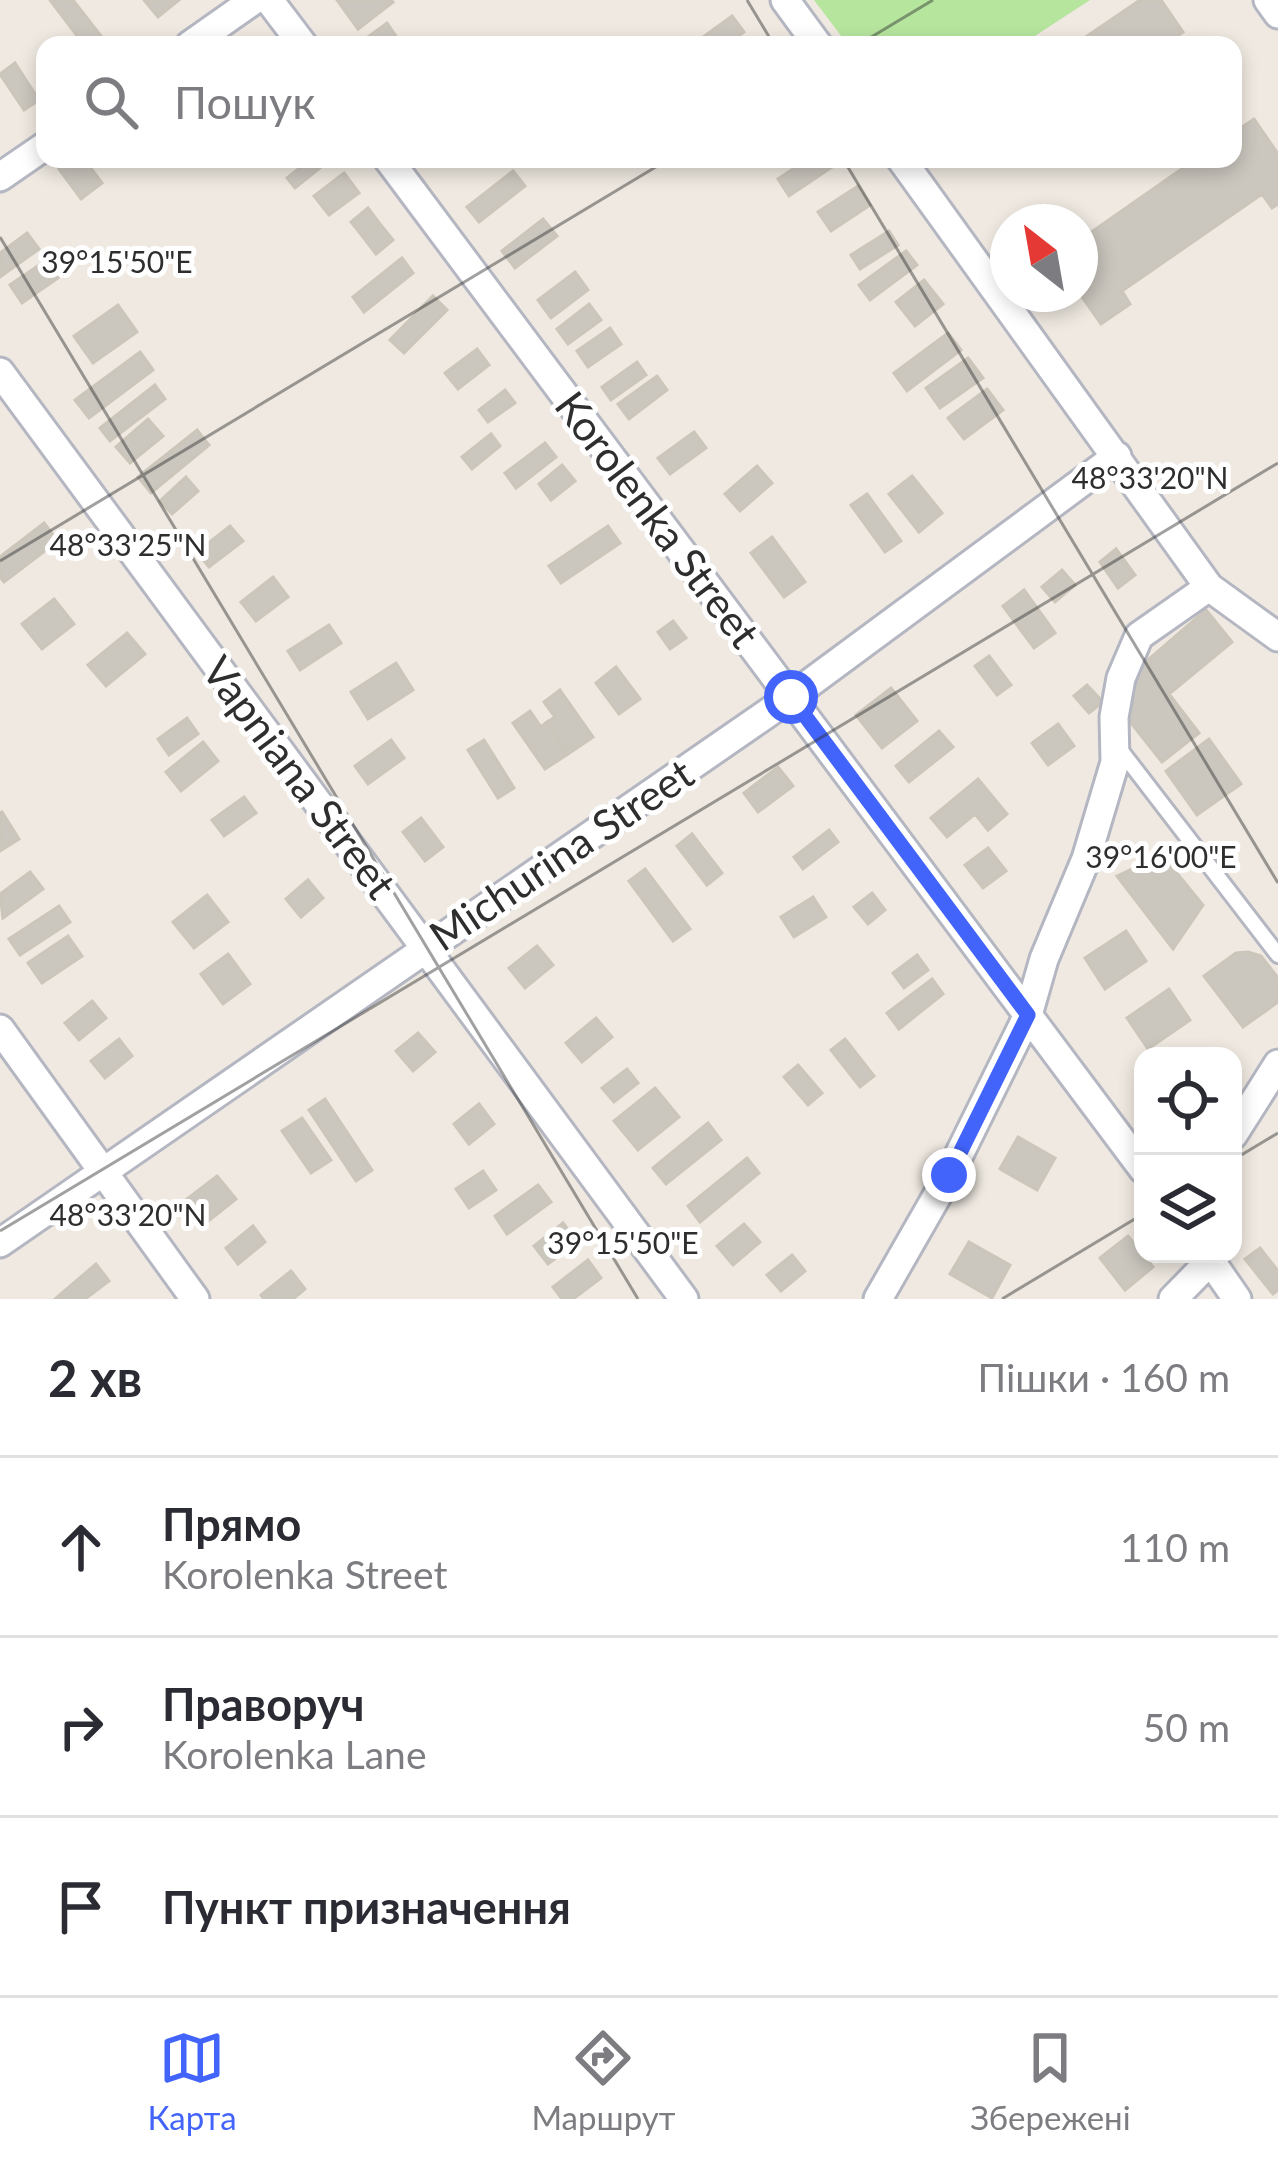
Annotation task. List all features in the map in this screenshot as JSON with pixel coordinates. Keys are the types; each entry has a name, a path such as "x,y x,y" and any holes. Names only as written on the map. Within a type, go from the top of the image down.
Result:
{"street":[{"path":"203,36 254,0"},
{"path":"269,0 296,36"},
{"path":"785,0 811,36"},
{"path":"1268,0 1278,14"},
{"path":"0,177 36,152"},
{"name":"Korolenka Street","path":"395,168 1134,1157"},
{"path":"908,168 1208,587 1278,637"},
{"name":"Vapniana Street","path":"0,372 684,1299"},
{"name":"Michurina Street","path":"0,1243 791,697 1117,456"},
{"path":"878,1299 949,1175 1028,1015 1044,959 1086,859 1115,762 1114,717 1120,679 1138,636 1208,587"},
{"path":"0,1029 195,1299"},
{"path":"1242,1121 1278,1064"},
{"path":"1173,1299 1202,1263"},
{"path":"1213,1263 1237,1299"}],"lane":[{"path":"1114,743 1278,955"}],"green space":[{"path":"814,0 1090,0 1035,36 841,36"}],"building":[{"path":"50,0 73,0 101,36 77,36"},
{"path":"144,0 179,0 158,17"},
{"path":"337,0 391,0 393,2 358,29"},
{"path":"1140,0 1161,0 1183,32 1177,36 1087,36"},
{"path":"732,16 744,32 738,36 704,36"},
{"path":"387,23 396,36 369,36"},
{"path":"15,63 36,102 24,110 0,74"},
{"path":"1254,119 1278,154 1278,204 1272,208 1262,194 1122,291 1130,304 1101,324 1093,312 1098,312 1098,227 1183,168 1242,168 1242,127"},
{"path":"91,168 102,183 81,199 59,169"},
{"path":"300,168 320,168 295,188 287,178"},
{"path":"794,168 831,168 789,196 778,179"},
{"path":"513,171 525,186 479,222 467,207"},
{"path":"344,173 359,193 329,215 314,196"},
{"path":"858,186 870,205 831,231 818,212"},
{"path":"368,208 380,224 363,237 351,222"},
{"path":"543,219 557,236 515,268 502,251"},
{"path":"380,224 393,240 376,254 363,237"},
{"path":"889,231 898,245 860,269 851,255"},
{"path":"27,233 39,249 0,277 0,253"},
{"path":"906,251 917,265 870,300 859,285"},
{"path":"402,258 413,273 364,312 353,297"},
{"path":"45,261 58,278 22,303 10,285"},
{"path":"575,272 588,290 551,318 538,300"},
{"path":"924,280 943,304 915,326 896,302"},
{"path":"433,296 447,310 404,353 390,340"},
{"path":"589,304 601,320 568,344 557,329"},
{"path":"118,305 137,332 93,363 74,336"},
{"path":"610,328 621,344 588,367 577,351"},
{"path":"948,333 961,350 907,391 894,373"},
{"path":"477,349 489,365 458,389 445,373"},
{"path":"140,352 153,370 89,418 75,400"},
{"path":"968,358 983,378 940,408 926,388"},
{"path":"637,362 646,375 611,400 602,387"},
{"path":"657,376 667,390 629,419 618,404"},
{"path":"155,385 165,399 110,441 100,428"},
{"path":"987,389 1003,410 964,439 948,418"},
{"path":"505,390 515,403 488,422 479,410"},
{"path":"148,419 163,436 130,463 116,447"},
{"path":"197,430 209,445 151,493 138,477"},
{"path":"694,432 706,448 670,474 658,458"},
{"path":"491,434 500,446 472,469 462,457"},
{"path":"545,443 556,457 516,488 505,473"},
{"path":"562,465 575,481 551,500 539,484"},
{"path":"757,466 772,483 740,511 725,494"},
{"path":"912,476 942,513 919,532 889,494"},
{"path":"186,477 198,491 172,514 160,501"},
{"path":"867,494 901,541 885,552 851,505"},
{"path":"44,523 58,541 4,582 0,557"},
{"path":"230,526 243,541 209,567 197,552"},
{"path":"608,526 620,543 561,583 549,566"},
{"path":"772,537 805,582 784,597 751,553"},
{"path":"1116,549 1135,575 1118,588 1100,562"},
{"path":"1062,570 1075,585 1055,602 1042,587"},
{"path":"273,577 288,597 256,621 241,602"},
{"path":"1024,590 1055,633 1034,648 1003,606"},
{"path":"54,599 74,624 42,649 22,624"},
{"path":"1206,610 1232,642 1169,694 1199,733 1162,762 1123,713 1135,671"},
{"path":"673,621 686,638 670,649 658,632"},
{"path":"329,625 341,643 300,670 288,651"},
{"path":"127,633 145,654 106,686 88,665"},
{"path":"989,656 1011,685 997,695 975,666"},
{"path":"396,663 413,690 368,719 351,692"},
{"path":"616,667 640,699 619,714 596,683"},
{"path":"1087,685 1103,702 1089,713 1074,696"},
{"path":"891,688 917,721 882,748 856,715"},
{"path":"560,690 593,737 568,754 547,722 555,717 544,702"},
{"path":"530,711 541,727 547,722 568,754 545,769 513,723"},
{"path":"187,718 198,734 169,755 158,739"},
{"path":"1058,724 1074,746 1048,765 1032,743"},
{"path":"939,731 953,747 909,782 896,766"},
{"path":"1209,739 1241,784 1197,815 1166,771"},
{"path":"391,740 404,758 368,784 355,766"},
{"path":"484,740 514,788 498,798 468,750"},
{"path":"203,742 218,761 181,791 166,772"},
{"path":"778,767 793,786 758,812 744,793"},
{"path":"978,779 1007,814 988,830 975,814 947,837 931,818"},
{"path":"244,797 256,813 224,836 212,820"},
{"path":"0,813 19,839 0,851"},
{"path":"421,818 443,847 425,861 403,832"},
{"path":"829,830 838,842 803,869 794,857"},
{"path":"692,834 722,873 707,885 677,846"},
{"path":"988,848 1006,871 983,888 965,865"},
{"path":"1162,855 1203,905 1173,949 1117,876"},
{"path":"645,869 690,929 673,941 629,881"},
{"path":"30,872 43,889 3,918 0,894"},
{"path":"308,880 323,898 301,917 286,899"},
{"path":"872,893 885,910 868,924 854,907"},
{"path":"207,895 228,922 194,948 173,922"},
{"path":"813,897 826,917 794,937 781,917"},
{"path":"59,906 70,922 20,955 9,939"},
{"path":"1126,931 1146,961 1105,989 1085,958"},
{"path":"68,936 82,956 42,983 28,963"},
{"path":"537,946 553,965 525,988 509,968"},
{"path":"1236,953 1261,956 1278,978 1278,1002 1243,1027 1204,976"},
{"path":"228,954 250,984 223,1004 201,974"},
{"path":"917,955 928,970 904,988 893,973"},
{"path":"932,979 943,994 899,1029 887,1013"},
{"path":"1169,989 1190,1020 1147,1047 1127,1018"},
{"path":"92,1001 106,1018 79,1040 65,1023"},
{"path":"596,1018 612,1037 582,1062 566,1043"},
{"path":"418,1033 435,1052 413,1071 396,1051"},
{"path":"119,1039 132,1056 105,1078 91,1061"},
{"path":"845,1039 874,1076 860,1087 831,1050"},
{"path":"798,1065 822,1093 808,1105 784,1077"},
{"path":"627,1069 638,1083 614,1102 602,1088"},
{"path":"655,1088 679,1117 638,1150 614,1121"},
{"path":"325,1099 372,1170 356,1181 309,1110"},
{"path":"479,1104 494,1124 469,1144 454,1124"},
{"path":"302,1118 331,1160 311,1173 282,1131"},
{"path":"708,1123 721,1140 666,1184 653,1168"},
{"path":"1018,1137 1055,1158 1037,1190 1000,1169"},
{"path":"747,1158 759,1173 700,1222 688,1206"},
{"path":"483,1171 496,1190 469,1208 456,1189"},
{"path":"217,1176 236,1199 206,1223 187,1199"},
{"path":"538,1185 551,1202 507,1234 495,1216"},
{"path":"563,1223 577,1242 548,1264 534,1246"},
{"path":"744,1224 760,1242 733,1265 717,1246"},
{"path":"253,1226 265,1242 238,1264 226,1248"},
{"path":"1128,1236 1134,1243 1134,1263 1153,1267 1125,1290 1100,1258"},
{"path":"969,1242 1010,1265 992,1298 950,1274"},
{"path":"1260,1248 1278,1271 1278,1290 1273,1294 1245,1259"},
{"path":"792,1255 805,1271 781,1291 767,1275"},
{"path":"588,1260 601,1278 573,1299 562,1299 553,1287"},
{"path":"96,1264 109,1281 85,1299 55,1299"},
{"path":"291,1271 305,1289 293,1299 264,1299 261,1295"}],"route":[{"path":"791,697 1028,1015 949,1175"}]}
